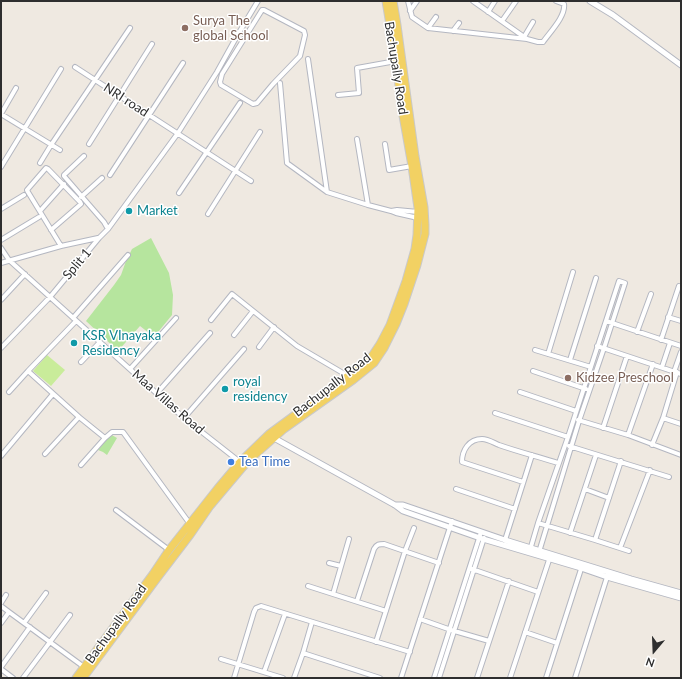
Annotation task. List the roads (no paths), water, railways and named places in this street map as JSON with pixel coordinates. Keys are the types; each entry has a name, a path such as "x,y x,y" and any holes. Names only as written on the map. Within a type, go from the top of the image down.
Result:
{"main road":[{"name":"Bachupally Road","path":"76,678 154,574 169,550 240,462 269,434 370,359 390,325 406,281 415,249 418,215 412,166 386,1"},
{"name":"Bachupally Road","path":"83,678 210,506 242,468 284,429 353,380 374,363 384,348 396,324 417,265 425,226 424,207 415,156 393,1"}],"street":[{"name":"Split 1","path":"1,348 49,298 108,229 178,133 217,72 258,1"},
{"path":"408,1 412,17 428,28 525,38 538,42 543,42 561,18 565,9 564,4 556,1"},
{"path":"410,11 417,1"},
{"path":"473,1 525,38"},
{"path":"488,12 495,1"},
{"path":"502,21 516,1"},
{"path":"590,1 613,15 681,66"},
{"path":"262,10 304,31 305,34 300,56 256,104 253,104 220,82 222,74 244,40 262,10"},
{"path":"251,12 258,16"},
{"path":"428,28 436,17"},
{"path":"525,38 533,22"},
{"path":"453,31 459,23"},
{"path":"40,163 130,28"},
{"path":"237,36 244,40"},
{"path":"90,144 152,44"},
{"path":"308,59 328,192"},
{"path":"338,95 359,93 357,68 396,61"},
{"path":"110,175 183,63"},
{"name":"NRI road","path":"75,68 251,181"},
{"path":"1,167 61,69"},
{"path":"217,72 222,74"},
{"path":"280,83 287,163 328,192 396,213 418,215"},
{"path":"16,88 1,114 60,150"},
{"path":"179,193 240,104"},
{"path":"208,214 260,132"},
{"path":"357,139 368,205"},
{"path":"385,144 389,170 412,166"},
{"path":"84,156 64,176 104,222 108,229"},
{"path":"51,230 80,204 80,202 64,184 46,168 28,188 28,192 40,211 51,230 61,246"},
{"path":"81,197 102,178"},
{"path":"40,211 64,184"},
{"path":"1,209 24,195"},
{"path":"1,240 39,218"},
{"path":"1,263 61,246 99,238"},
{"name":"Maa Villas Road","path":"1,248 9,260 49,298 75,319 184,418 240,462"},
{"path":"9,392 75,319 128,255"},
{"path":"548,354 573,272"},
{"path":"1,300 24,274"},
{"path":"570,360 596,278"},
{"path":"530,550 619,281 625,283 579,420 539,553"},
{"path":"661,340 668,317 679,292 679,286"},
{"path":"211,320 232,294 297,346 348,376"},
{"path":"638,332 651,294"},
{"path":"234,335 253,311"},
{"path":"668,317 681,321"},
{"path":"130,369 176,318"},
{"path":"606,321 681,346"},
{"path":"259,347 274,327"},
{"path":"157,393 210,333"},
{"path":"81,362 100,342"},
{"path":"662,367 670,343"},
{"path":"597,346 677,372"},
{"path":"184,418 244,349"},
{"path":"535,350 590,367"},
{"path":"652,445 663,418 677,372 681,352"},
{"path":"603,428 627,356"},
{"path":"628,435 653,364"},
{"path":"28,371 78,417 105,438"},
{"path":"533,371 590,390"},
{"path":"520,392 576,411"},
{"path":"1,456 53,394"},
{"path":"495,413 568,437"},
{"path":"45,454 78,417"},
{"path":"663,418 681,424"},
{"path":"574,419 628,435 652,445 681,454"},
{"path":"81,465 112,432 123,432 190,524"},
{"path":"274,438 395,505 403,511 450,528 550,556 681,598"},
{"path":"523,482 462,462 464,451 470,443 484,439 498,445 558,463"},
{"path":"565,445 669,477"},
{"path":"570,532 596,454"},
{"path":"505,540 532,455"},
{"path":"595,540 621,461"},
{"path":"620,548 650,470"},
{"path":"456,489 515,509"},
{"path":"585,489 609,498"},
{"path":"395,505 403,505 452,521 483,536 505,540 530,550"},
{"path":"116,510 169,550"},
{"path":"401,678 452,521"},
{"path":"538,523 629,551"},
{"path":"376,642 405,551 414,528"},
{"path":"434,678 452,630 483,536"},
{"path":"333,594 349,539"},
{"path":"357,601 374,549 378,544 384,544 439,563"},
{"path":"510,678 550,556"},
{"path":"330,563 341,566"},
{"path":"547,678 582,566"},
{"path":"472,569 538,592"},
{"path":"608,575 681,593"},
{"path":"575,678 608,575"},
{"path":"477,678 509,581"},
{"path":"308,586 386,611"},
{"path":"24,623 46,593"},
{"path":"1,603 6,596"},
{"path":"1,606 84,668"},
{"path":"234,678 256,608 258,606 264,606 285,614 410,652"},
{"path":"1,623 9,612"},
{"path":"23,678 70,614"},
{"path":"264,672 285,614"},
{"path":"420,619 489,641"},
{"path":"294,678 312,622"},
{"path":"13,678 1,668 30,627"},
{"path":"439,678 452,630"},
{"path":"525,632 557,643"},
{"path":"303,653 380,678"},
{"path":"221,659 283,678"}],"place":[{"name":"Surya The global School","path":"185,28"},
{"name":"Market","path":"129,211"},
{"name":"KSR VInayaka Residency","path":"74,343"},
{"name":"Kidzee Preschool","path":"568,378"},
{"name":"royal residency","path":"225,389"},
{"name":"Tea Time","path":"231,462"}]}
